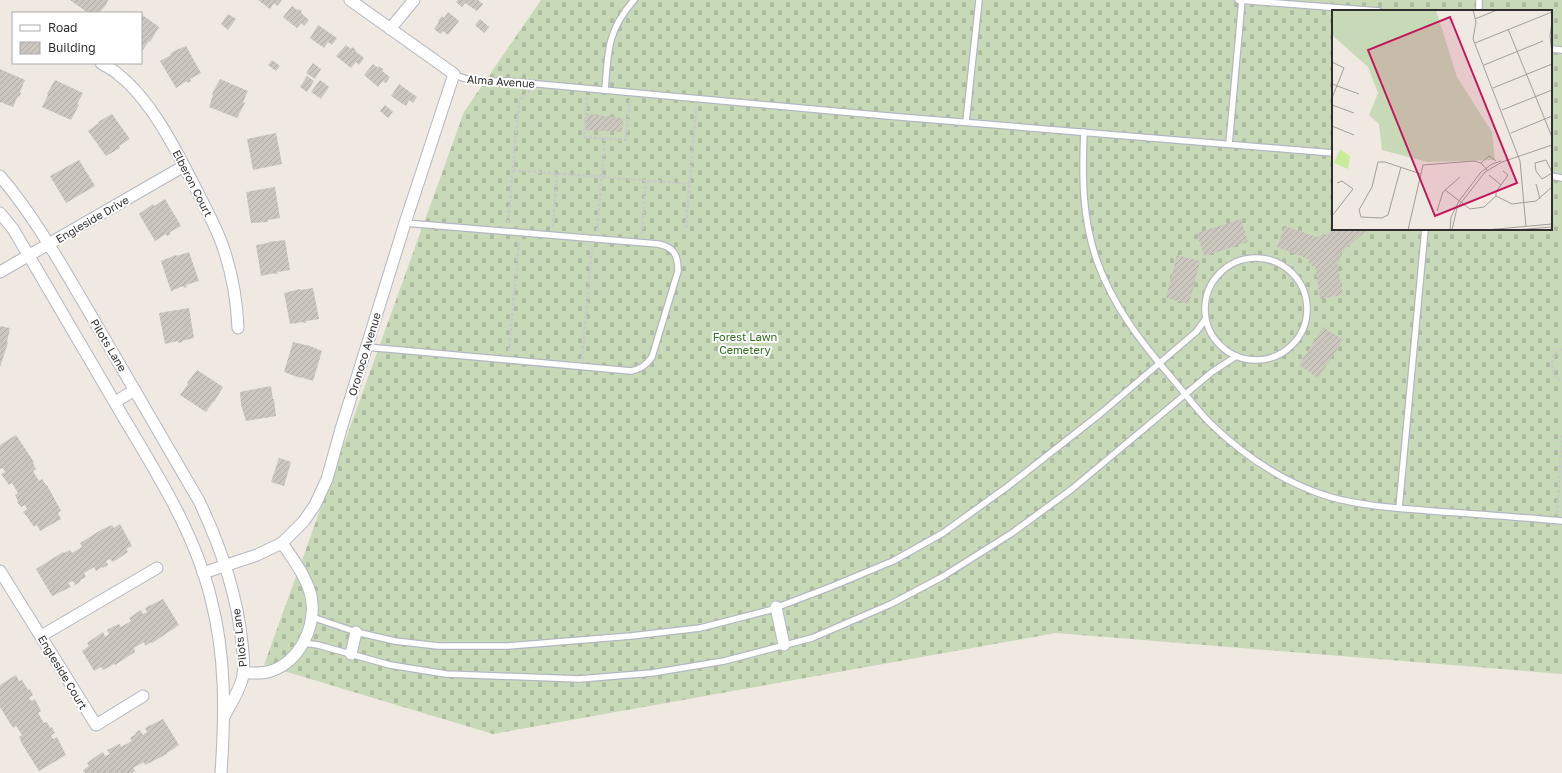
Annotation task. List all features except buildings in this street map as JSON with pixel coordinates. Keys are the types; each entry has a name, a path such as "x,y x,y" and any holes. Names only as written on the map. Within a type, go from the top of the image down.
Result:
{"street":[{"name":"Alma Avenue","path":"350,0 454,74"},
{"path":"390,29 414,0"},
{"name":"Elberon Court","path":"102,64 119,75 141,97 170,139 184,166 219,235 226,254 233,284 238,328"},
{"name":"Oronoco Avenue","path":"203,573 257,555 282,543 304,521 315,505 327,479 366,347 454,74"},
{"name":"Engleside Drive","path":"0,272 184,166"},
{"name":"Pilots Lane","path":"0,176 20,199 49,244 135,390 206,516 224,565 234,598 241,631 245,664 241,682 224,718"},
{"name":"Pilots Lane","path":"0,213 29,256 166,489 196,550 212,599 223,675 224,718"},
{"path":"115,402 135,390"},
{"path":"243,673 265,672 279,667 294,656 303,643 312,617 311,597 304,578 282,543"},
{"path":"41,636 157,568"},
{"name":"Engleside Court","path":"0,570 96,725 144,696"},
{"path":"776,607 784,645"},
{"path":"351,654 356,632"},
{"path":"221,773 224,718"}],"lane":[{"path":"605,90 607,56 612,33 621,16 634,0"},
{"path":"966,122 979,0"},
{"path":"1238,0 1367,10"},
{"path":"1229,144 1242,0"},
{"path":"1552,48 1562,50"},
{"name":"Alma Avenue","path":"454,74 469,80 588,88 1332,153"},
{"path":"1084,132 1082,167 1084,210 1097,260 1118,309 1159,363 1185,394 1210,422 1246,454 1271,471 1302,486 1329,496 1357,503 1559,521"},
{"path":"1552,176 1562,178"},
{"path":"366,347 630,371 639,369 646,365 652,357 678,271 678,261 674,251 667,246 641,242 405,223"},
{"path":"1400,508 1425,230"},
{"path":"1256,258 1271,260 1284,266 1296,276 1303,289 1307,304 1306,319 1301,334 1292,346 1280,355 1265,360 1250,360 1235,357 1216,342 1209,331 1205,320 1204,304 1208,290 1216,277 1227,266 1241,260 1256,258"},
{"path":"312,617 356,632 395,641 438,646 508,646 631,636 700,628 776,607 833,586 893,561 943,533 1007,487 1100,414 1196,332 1205,320"},
{"path":"303,643 390,665 446,674 579,679 652,673 724,661 812,638 891,604 942,577 1012,533 1072,489 1212,372 1235,357"}],"path":[{"path":"508,232 519,101 537,84"},
{"path":"588,88 584,137 626,140 630,92"},
{"path":"686,228 697,98"},
{"path":"582,366 605,138"},
{"path":"513,170 690,184"},
{"path":"552,235 557,174"},
{"path":"641,242 646,181"},
{"path":"508,360 519,232"},
{"path":"1562,349 1555,355 1552,366 1556,376 1562,381"},
{"path":"1559,521 1562,434"}],"green space":[{"name":"Forest Lawn Cemetery","path":"541,0 1562,0 1562,674 1056,633 493,734 264,665 464,112"}]}
